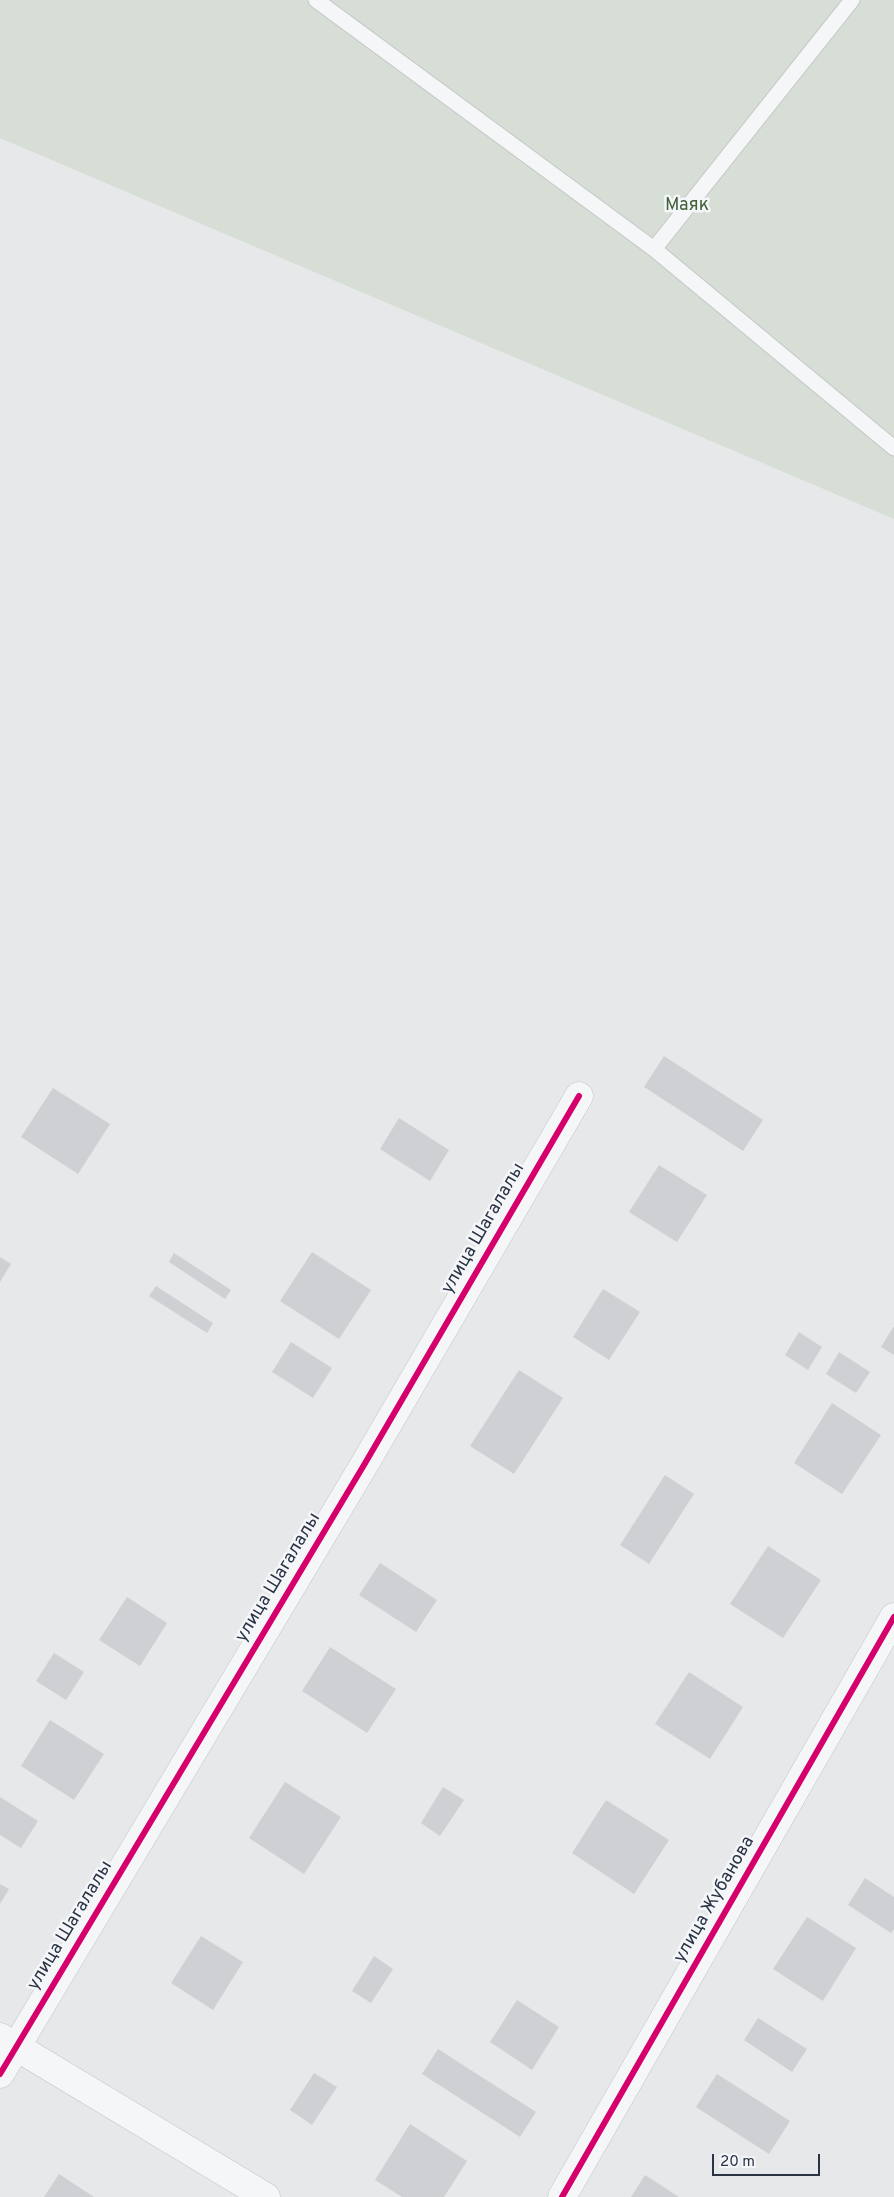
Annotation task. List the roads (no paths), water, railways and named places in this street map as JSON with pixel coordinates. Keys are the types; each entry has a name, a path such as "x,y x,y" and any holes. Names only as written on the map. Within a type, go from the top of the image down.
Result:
{"street":[{"name":"улица Шагалалы","path":"0,2074 8,2042 364,1465 579,1096"},
{"name":"улица Жубанова","path":"562,2197 894,1618"},
{"path":"8,2042 266,2197"}],"lane":[{"path":"316,0 654,248 894,448"},
{"path":"654,248 852,0"}],"park label":[{"name":"Маяк","path":"687,206"}]}
